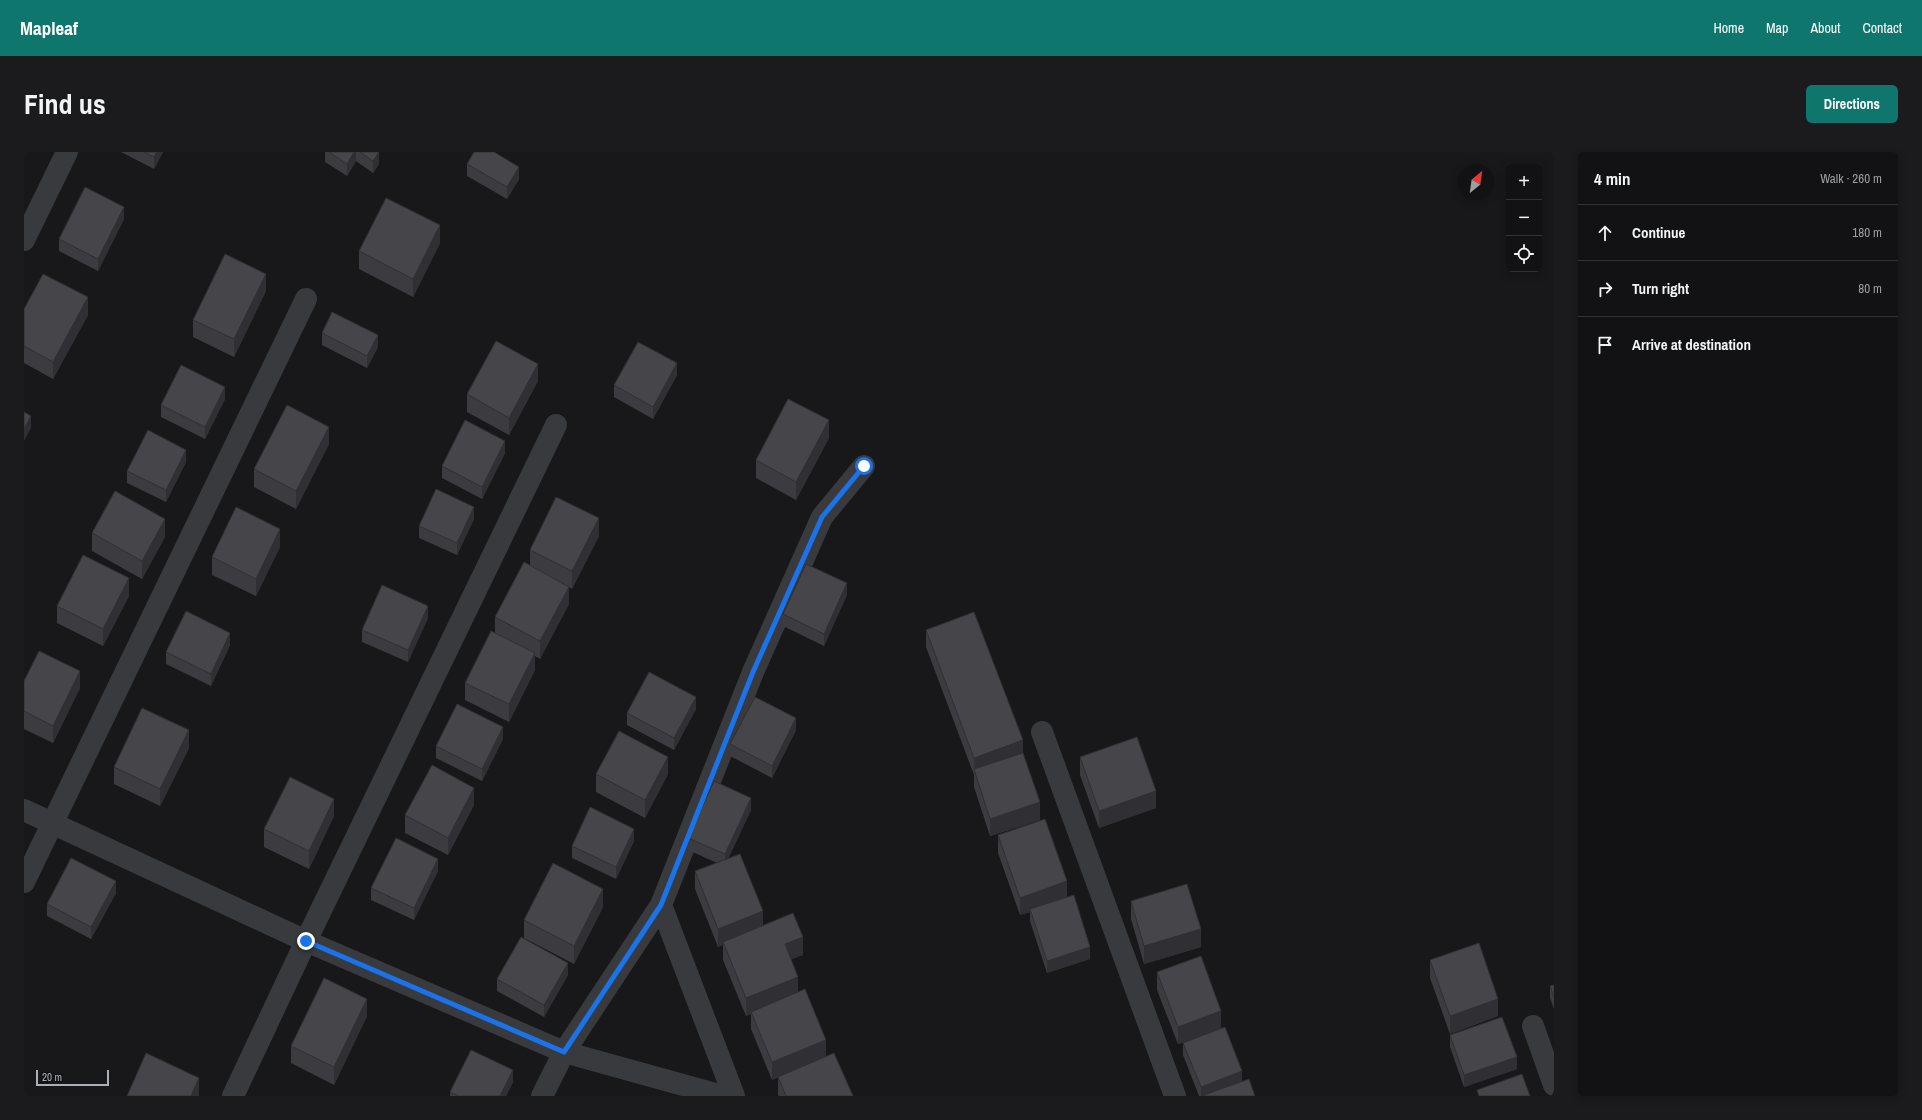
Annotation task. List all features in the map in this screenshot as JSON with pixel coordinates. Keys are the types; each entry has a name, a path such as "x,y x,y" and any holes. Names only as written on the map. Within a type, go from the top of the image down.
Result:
{"street":[{"path":"24,240 67,152"},
{"path":"24,882 306,299"},
{"path":"234,1096 306,941 556,425"},
{"path":"542,1096 564,1052 661,905 753,672 822,517 864,466"},
{"path":"1042,732 1175,1096"},
{"path":"24,810 53,822 306,941 564,1052 723,1096"},
{"path":"661,905 734,1096"},
{"path":"1533,1026 1554,1085"}],"building":[{"path":"144,152 157,152 154,157"},
{"path":"329,152 354,152 347,164"},
{"path":"360,152 379,152 373,161"},
{"path":"474,152 494,152 519,167 507,187 467,164"},
{"path":"85,187 124,207 98,259 59,239"},
{"path":"386,198 440,225 413,279 359,251"},
{"path":"225,254 266,274 234,339 193,320"},
{"path":"43,274 88,297 53,362 24,346 24,309"},
{"path":"332,312 378,335 367,356 322,333"},
{"path":"496,341 538,364 509,418 467,394"},
{"path":"638,342 677,363 653,407 614,385"},
{"path":"181,365 225,387 205,427 161,405"},
{"path":"788,399 829,420 796,482 756,460"},
{"path":"287,405 329,427 296,491 254,469"},
{"path":"24,412 31,416 24,429"},
{"path":"465,420 505,441 482,487 442,466"},
{"path":"148,430 186,450 166,490 127,471"},
{"path":"436,489 474,507 457,543 419,526"},
{"path":"115,491 165,519 142,561 92,533"},
{"path":"556,497 599,518 572,571 530,550"},
{"path":"236,507 280,529 256,579 212,557"},
{"path":"83,555 129,578 103,629 57,606"},
{"path":"524,562 569,587 540,641 495,617"},
{"path":"806,564 847,583 824,634 783,614"},
{"path":"382,585 428,606 408,650 362,630"},
{"path":"186,611 230,633 211,674 166,652"},
{"path":"974,612 1023,740 974,758 926,630"},
{"path":"491,631 535,653 509,704 465,683"},
{"path":"39,651 80,671 53,726 24,711 24,681"},
{"path":"649,672 696,697 674,738 627,713"},
{"path":"755,697 796,718 772,766 730,744"},
{"path":"457,704 503,727 482,769 436,746"},
{"path":"142,708 189,730 160,789 114,767"},
{"path":"619,731 668,757 645,800 596,774"},
{"path":"1137,737 1156,791 1099,811 1080,757"},
{"path":"1023,753 1040,802 990,819 974,769"},
{"path":"432,765 474,788 448,838 405,815"},
{"path":"290,777 334,799 309,851 264,829"},
{"path":"714,781 751,798 725,854 688,838"},
{"path":"590,807 634,829 616,867 572,846"},
{"path":"1045,819 1067,881 1020,898 998,835"},
{"path":"396,838 438,859 414,908 371,888"},
{"path":"740,854 763,911 718,929 695,871"},
{"path":"71,858 116,881 91,927 47,904"},
{"path":"553,863 603,889 574,946 524,920"},
{"path":"1187,884 1201,929 1144,946 1131,901"},
{"path":"1074,895 1090,947 1047,961 1030,909"},
{"path":"793,913 803,937 785,944 798,977 746,998 723,942"},
{"path":"521,937 568,963 544,1005 497,979"},
{"path":"1479,943 1498,999 1450,1016 1430,960"},
{"path":"1201,956 1221,1011 1178,1027 1157,972"},
{"path":"324,978 367,999 334,1067 291,1046"},
{"path":"1554,985 1554,997 1550,986"},
{"path":"805,989 826,1040 772,1062 751,1012"},
{"path":"1502,1017 1517,1057 1464,1075 1450,1035"},
{"path":"1225,1027 1242,1071 1201,1087 1183,1043"},
{"path":"471,1050 513,1070 500,1096 458,1096 450,1092"},
{"path":"146,1053 199,1078 191,1096 127,1096"},
{"path":"834,1053 853,1096 786,1096 778,1077"},
{"path":"1522,1074 1530,1096 1479,1096 1477,1090"},
{"path":"1249,1079 1255,1096 1204,1095"}],"route":[{"path":"306,941 564,1052 661,905 753,672 822,517 864,466"}]}
